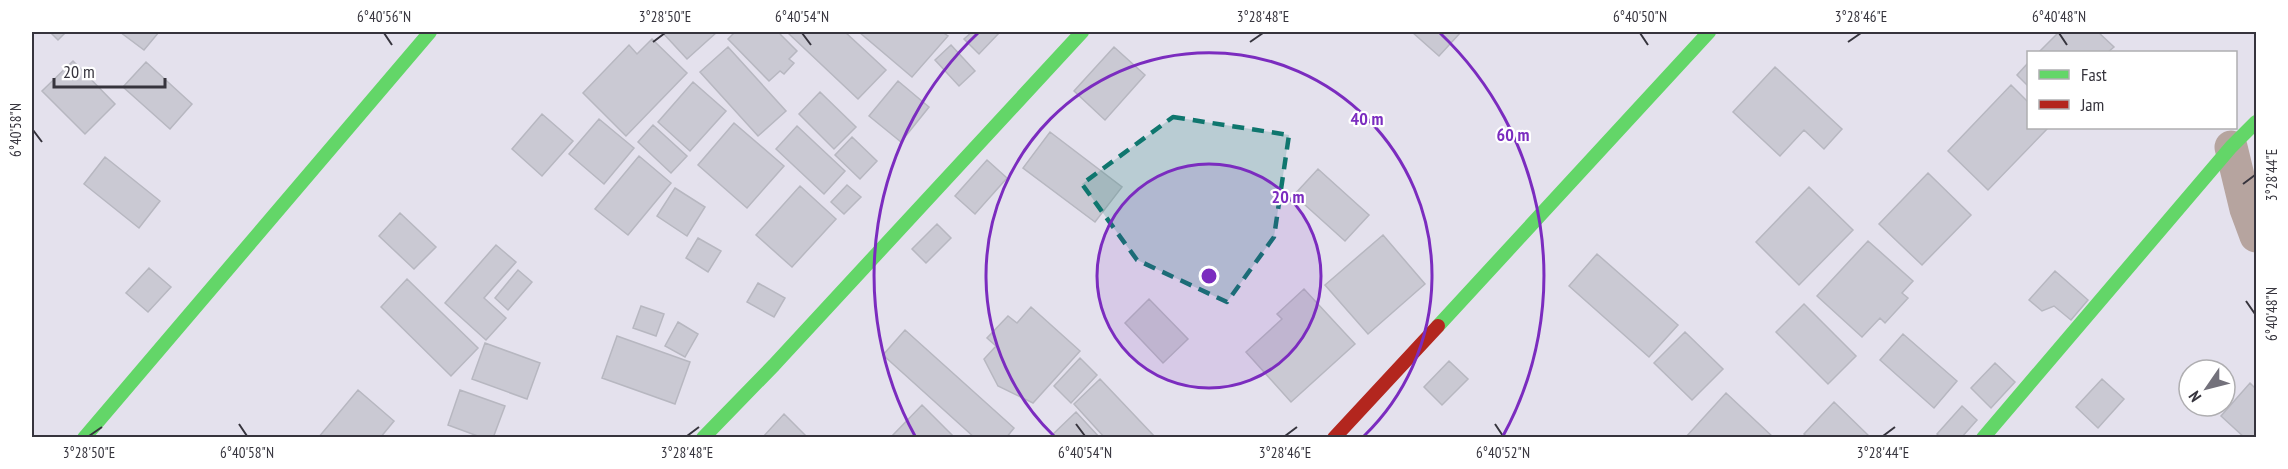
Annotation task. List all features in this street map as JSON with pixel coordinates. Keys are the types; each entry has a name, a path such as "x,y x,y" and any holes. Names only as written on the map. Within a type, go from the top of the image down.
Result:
{"street":[{"path":"84,438 429,32"},
{"path":"703,438 774,365 1082,32"},
{"path":"1334,438 1709,32"},
{"path":"1983,438 2231,147 2256,122"},
{"path":"2231,147 2246,209 2256,236"}],"highlighted area":[{"path":"1173,117 1289,135 1274,237 1227,302 1137,260 1082,184"}],"building":[{"path":"50,32 66,32 58,40"},
{"path":"120,32 159,32 144,50"},
{"path":"662,32 717,32 687,59"},
{"path":"735,32 778,32 797,51 789,59 794,63 784,74 780,71 769,81 728,39"},
{"path":"787,32 845,32 886,70 858,99"},
{"path":"859,32 942,32 948,36 912,77"},
{"path":"972,32 1000,32 979,54 964,39"},
{"path":"1412,32 1461,32 1439,56"},
{"path":"2059,32 2098,32 2114,47 2109,51 2040,51"},
{"path":"652,39 687,73 626,136 583,93 629,45 637,54"},
{"path":"951,45 975,71 959,86 935,60"},
{"path":"728,47 786,111 758,136 700,72"},
{"path":"1114,47 1145,75 1105,120 1074,91"},
{"path":"73,61 115,104 85,134 42,91"},
{"path":"146,62 192,104 170,129 123,87"},
{"path":"2027,64 2027,85 2017,75"},
{"path":"1775,67 1842,129 1824,149 1804,130 1780,156 1733,112"},
{"path":"898,81 929,107 901,142 869,116"},
{"path":"693,82 726,111 690,151 658,122"},
{"path":"2011,85 2027,101 2027,129 2047,129 1988,190 1948,151"},
{"path":"820,92 856,127 834,149 799,114"},
{"path":"542,114 573,141 542,176 512,149"},
{"path":"599,119 634,148 604,184 569,154"},
{"path":"734,123 784,166 747,208 698,165"},
{"path":"653,125 687,156 671,173 638,142"},
{"path":"797,126 845,171 824,194 776,149"},
{"path":"1050,132 1122,187 1095,222 1023,168"},
{"path":"852,137 877,161 860,179 835,155"},
{"path":"639,156 671,183 628,235 595,209"},
{"path":"105,157 160,201 139,228 84,184"},
{"path":"987,160 1007,178 975,214 955,196"},
{"path":"1318,169 1369,215 1345,241 1294,195"},
{"path":"1928,173 1971,215 1922,265 1879,224"},
{"path":"847,185 861,197 844,214 831,202"},
{"path":"800,186 836,219 792,267 756,235"},
{"path":"1809,187 1853,230 1799,285 1756,242"},
{"path":"675,188 705,207 687,236 657,216"},
{"path":"400,213 436,247 414,269 379,236"},
{"path":"937,224 951,238 926,263 912,249"},
{"path":"1383,235 1425,284 1368,334 1325,285"},
{"path":"698,238 721,251 708,272 686,258"},
{"path":"1868,241 1913,281 1902,293 1908,298 1885,323 1880,318 1862,337 1817,296"},
{"path":"496,245 516,262 484,298 506,318 486,340 445,303"},
{"path":"1597,254 1678,325 1649,357 1569,286"},
{"path":"149,268 171,287 148,312 126,293"},
{"path":"518,270 532,282 508,310 495,298"},
{"path":"2055,271 2088,300 2071,320 2054,306 2042,311 2029,300"},
{"path":"407,279 478,348 451,376 381,307"},
{"path":"758,283 785,298 774,317 747,302"},
{"path":"1304,289 1355,344 1291,402 1246,352 1282,319 1277,314"},
{"path":"1149,299 1188,339 1163,363 1125,323"},
{"path":"1804,304 1856,356 1828,384 1776,332"},
{"path":"641,306 664,314 656,336 633,328"},
{"path":"1031,307 1080,351 1033,403 998,386 984,359 996,346 987,338 1008,316 1017,323"},
{"path":"678,322 698,334 685,357 665,346"},
{"path":"905,330 1014,428 1006,438 975,438 883,355"},
{"path":"1685,332 1723,369 1692,400 1654,363"},
{"path":"1903,334 1957,381 1934,408 1880,360"},
{"path":"617,336 690,362 675,404 602,378"},
{"path":"485,343 540,363 527,399 472,379"},
{"path":"1080,358 1097,375 1071,403 1054,386"},
{"path":"1449,361 1468,379 1442,405 1424,387"},
{"path":"1995,363 2015,382 1991,408 1971,388"},
{"path":"1100,379 1156,438 1105,438 1074,404"},
{"path":"2102,379 2124,399 2098,428 2076,407"},
{"path":"2250,383 2256,389 2256,438 2245,438 2223,418 2237,418 2237,398"},
{"path":"358,390 394,421 380,438 318,438"},
{"path":"460,390 505,406 493,438 483,438 448,425"},
{"path":"1726,393 1774,438 1685,438"},
{"path":"1834,402 1871,438 1808,438 1804,434"},
{"path":"922,405 955,438 891,437"},
{"path":"1962,406 1977,420 1961,438 1941,438 1937,434"},
{"path":"1076,412 1100,438 1049,438"},
{"path":"784,414 808,438 762,438"}],"traffic: fast":[{"path":"84,438 430,32"},
{"path":"703,438 774,365 1082,32"},
{"path":"1438,326 1709,32"},
{"path":"1983,438 2231,147 2256,122"}],"traffic: jam":[{"path":"1334,438 1438,326"}]}
